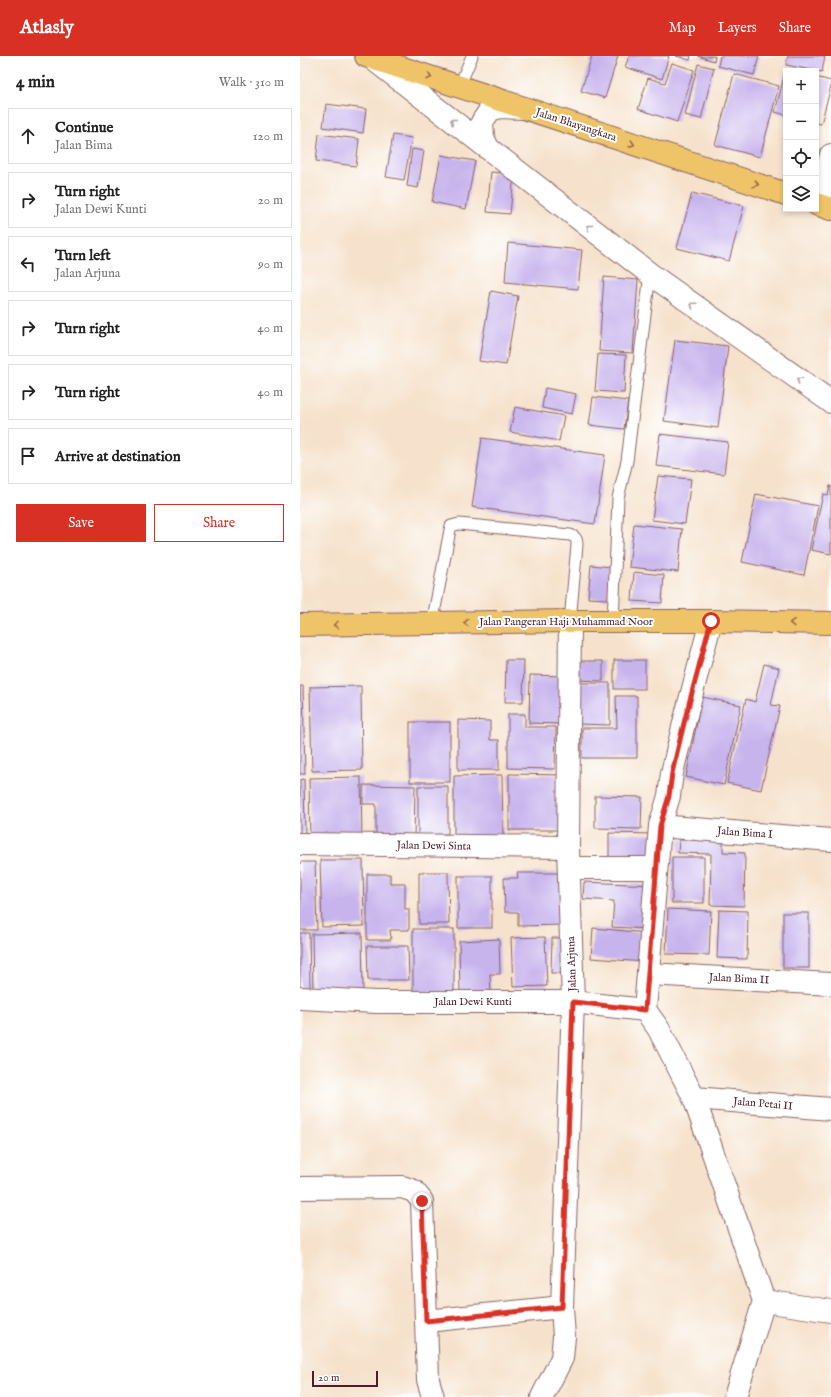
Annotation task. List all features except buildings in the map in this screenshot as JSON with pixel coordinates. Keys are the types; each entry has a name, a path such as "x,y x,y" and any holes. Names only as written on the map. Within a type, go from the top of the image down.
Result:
{"main road":[{"name":"Jalan Bhayangkara","path":"369,57 783,193"},
{"name":"Jalan Pangeran Haji Muhammad Noor","path":"300,625 570,621 711,621 831,624"}],"street":[{"path":"369,57 650,274 831,402"},
{"path":"488,148 483,137 482,122 490,110 500,108 524,108"},
{"path":"822,206 831,155"},
{"name":"Jalan Arjuna","path":"542,1397 562,1358 564,1337 562,1307 573,1002 568,847 570,621"},
{"path":"711,621 685,719 672,773 669,796 660,826 645,1010 668,1045 694,1098 764,1301 735,1397"},
{"name":"Jalan Bima I","path":"660,826 831,840"},
{"name":"Jalan Dewi Sinta","path":"300,844 568,847"},
{"path":"569,868 656,868"},
{"name":"Jalan Bima II","path":"648,974 831,984"},
{"name":"Jalan Dewi Kunti","path":"300,998 376,1002 573,1002 645,1010"},
{"name":"Jalan Petai II","path":"694,1098 831,1110"},
{"path":"300,1188 402,1187 414,1191 422,1201 428,1380 433,1397"},
{"path":"764,1301 831,1311"},
{"path":"426,1321 562,1307"}],"lane":[{"path":"460,87 472,56"},
{"path":"613,622 618,498 627,461 650,274"},
{"path":"432,624 451,526 459,524 575,536 577,545 570,621"}],"route":[{"path":"422,1201 426,1321 562,1307 573,1002 645,1010 660,826 669,796 672,773 685,719 711,621"}]}
